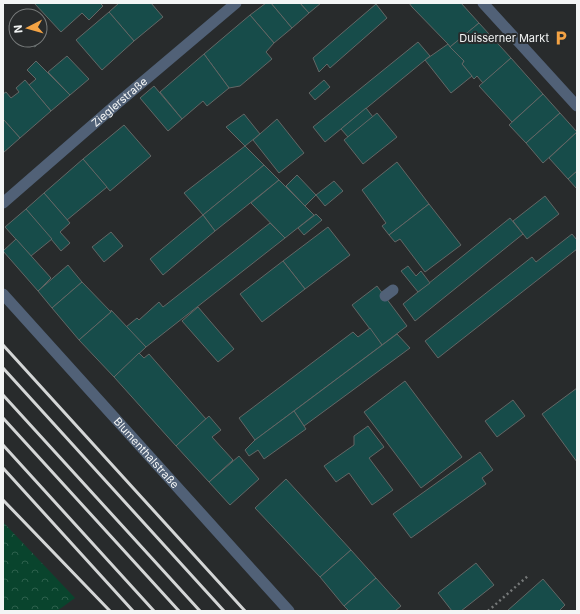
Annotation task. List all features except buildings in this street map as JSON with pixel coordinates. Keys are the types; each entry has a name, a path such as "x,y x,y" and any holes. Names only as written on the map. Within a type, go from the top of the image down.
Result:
{"street":[{"name":"Zieglerstraße","path":"3,203 236,3"},
{"path":"483,3 577,106"},
{"name":"Blumenthalstraße","path":"3,294 289,611"}],"path":[{"path":"488,611 529,575"}],"green space":[{"path":"3,522 75,598 57,611 3,611"}],"railway":[{"path":"3,345 245,611"},
{"path":"3,368 224,611"},
{"path":"3,395 200,611"},
{"path":"3,418 179,611"},
{"path":"3,445 154,611"},
{"path":"3,468 133,611"},
{"path":"3,500 110,611"}],"place":[{"name":"Duisserner Markt","path":"561,38"}]}
